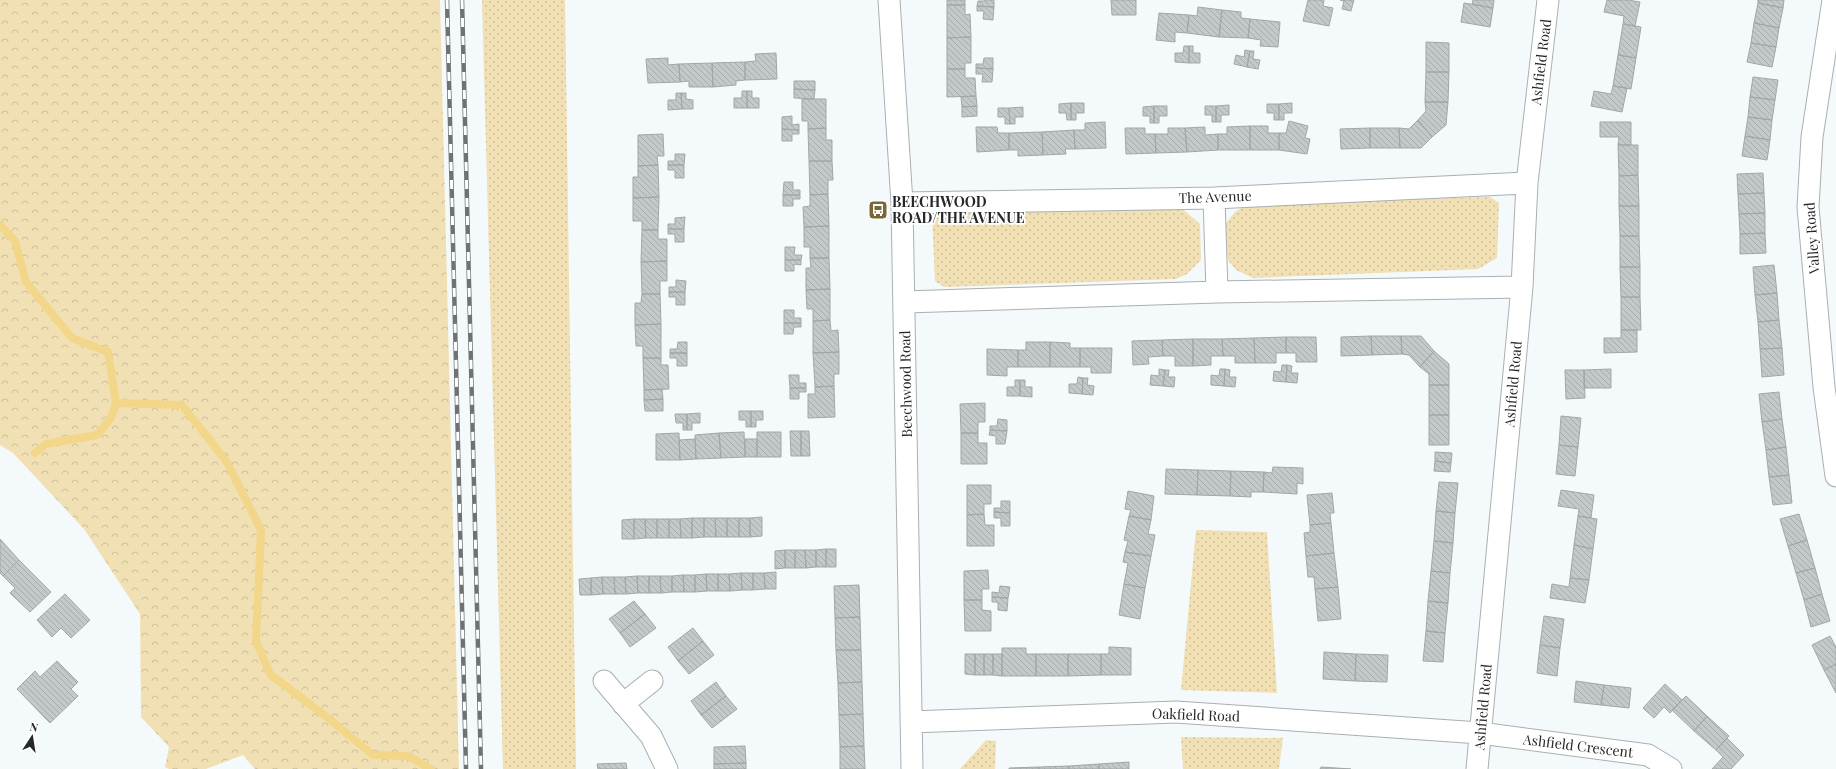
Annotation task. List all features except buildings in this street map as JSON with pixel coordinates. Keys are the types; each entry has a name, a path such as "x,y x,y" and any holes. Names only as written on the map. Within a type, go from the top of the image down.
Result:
{"street":[{"name":"Beechwood Road","path":"889,0 902,203 905,302 912,769"},
{"name":"Ashfield Road","path":"1477,769 1522,287 1527,183 1548,0"},
{"name":"Valley Road","path":"1833,0 1812,137 1808,207 1824,387 1836,476"},
{"name":"The Avenue","path":"902,203 1214,198 1527,183"},
{"path":"1214,198 1217,292"},
{"path":"905,302 1217,292 1522,287"},
{"path":"604,681 652,736 667,769"},
{"path":"623,704 652,681"},
{"name":"Oakfield Road","path":"911,722 1176,712 1480,733"},
{"name":"Ashfield Crescent","path":"1480,733 1648,755 1671,769"}],"green space":[{"path":"0,0 440,0 459,769 255,769 243,755 206,769 169,769 165,767 169,747 141,717 140,614 84,529 13,453 0,445"},
{"path":"482,0 565,0 576,769 503,769"},
{"path":"1490,197 1499,203 1497,258 1478,269 1253,278 1236,270 1228,260 1225,224 1235,212 1248,204"},
{"path":"1179,206 1200,224 1201,260 1187,274 1176,279 944,287 935,281 932,215 941,210"},
{"path":"1196,530 1267,532 1277,693 1181,690"},
{"path":"1181,737 1283,738 1279,769 1183,769"},
{"path":"986,740 996,741 995,769 960,769"}],"waterway":[{"path":"0,225 15,241 26,282 72,338 108,352 116,403 182,405 227,462 261,530 256,641 270,674 328,718 373,755 408,756 431,769"},
{"path":"35,453 46,444 97,435 111,418 116,403"}],"railway":[{"path":"447,0 466,769"},
{"path":"462,0 481,769"}],"place":[{"name":"BEECHWOOD ROAD/THE AVENUE","path":"878,210"}]}
